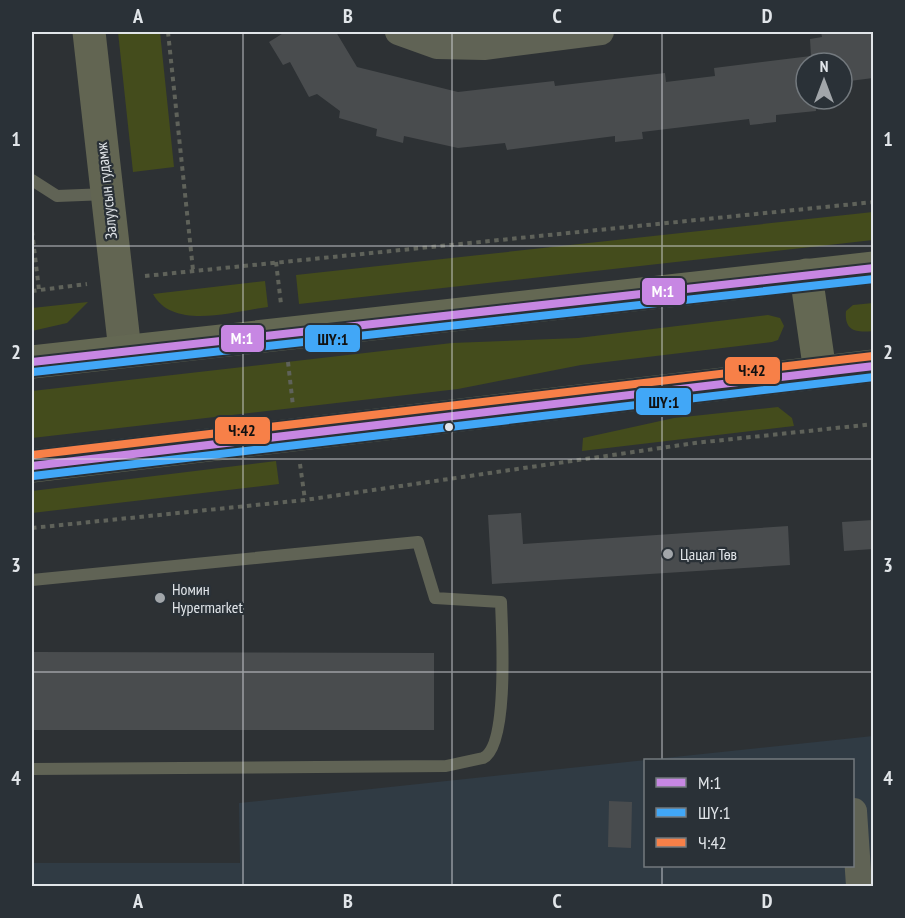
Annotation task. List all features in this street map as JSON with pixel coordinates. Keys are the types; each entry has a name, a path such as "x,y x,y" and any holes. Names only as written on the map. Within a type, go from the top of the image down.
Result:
{"highway":[{"path":"32,362 873,268"},
{"path":"806,275 820,372"},
{"path":"32,466 873,366"}],"street":[{"name":"Залуусын гудамж","path":"89,32 124,351"},
{"path":"398,32 437,46 484,48 601,32"},
{"path":"859,886 860,810"}],"lane":[{"path":"32,180 57,196 106,194"},
{"path":"32,580 418,542 435,598 501,602 502,657 500,734 489,756 483,758 446,766 32,769"}],"path":[{"path":"168,32 193,270 873,202"},
{"path":"32,231 39,290"},
{"path":"276,262 281,307"},
{"path":"288,362 293,408"},
{"path":"32,528 305,500 695,443 873,424"},
{"path":"299,455 305,500"}],"shaded area":[{"path":"873,736 873,886 32,886 32,863 240,863 239,803 644,760 644,867 854,867 854,759 655,759"}],"green space":[{"path":"118,32 160,32 174,167 133,172"},
{"path":"873,212 873,240 299,304 296,275"},
{"path":"265,281 268,307 206,316 175,312 162,305 153,294"},
{"path":"88,302 67,323 32,331 32,308"},
{"path":"873,303 873,331 861,332 849,327 846,311 853,305"},
{"path":"768,315 780,318 784,326 778,340 772,342 581,365 458,389 32,438 32,391 452,343 578,338"},
{"path":"778,407 792,418 794,426 582,451 583,438 674,418"},
{"path":"276,461 279,484 32,513 32,491"}],"building":[{"path":"285,32 336,32 357,67 458,92 554,81 555,86 665,73 666,82 715,76 714,68 794,58 794,111 816,111 776,115 776,122 750,125 749,119 642,132 643,139 615,142 615,136 507,150 505,143 458,148 404,136 403,143 376,136 377,129 339,118 340,111 317,94 309,97 290,62 283,65 269,42"},
{"path":"821,32 873,32 873,78 854,80 854,51 811,51 810,39 822,37"},
{"name":"Цацал Төв","path":"521,513 523,544 788,526 790,565 492,584 488,515"},
{"path":"873,520 873,549 844,551 842,522"},
{"path":"32,652 434,653 434,730 32,730"},
{"path":"609,801 632,802 631,848 608,847"}],"transit line":[{"name":"М:1","path":"32,362 874,268"},
{"name":"ШҮ:1","path":"33,372 874,279"},
{"name":"Ч:42","path":"32,455 873,356"},
{"name":"М:1","path":"32,466 874,366"},
{"name":"ШҮ:1","path":"33,476 874,377"}],"place":[{"name":"Цацал Төв","path":"668,554"},
{"name":"Номин Hyрermarket","path":"160,598"}]}
